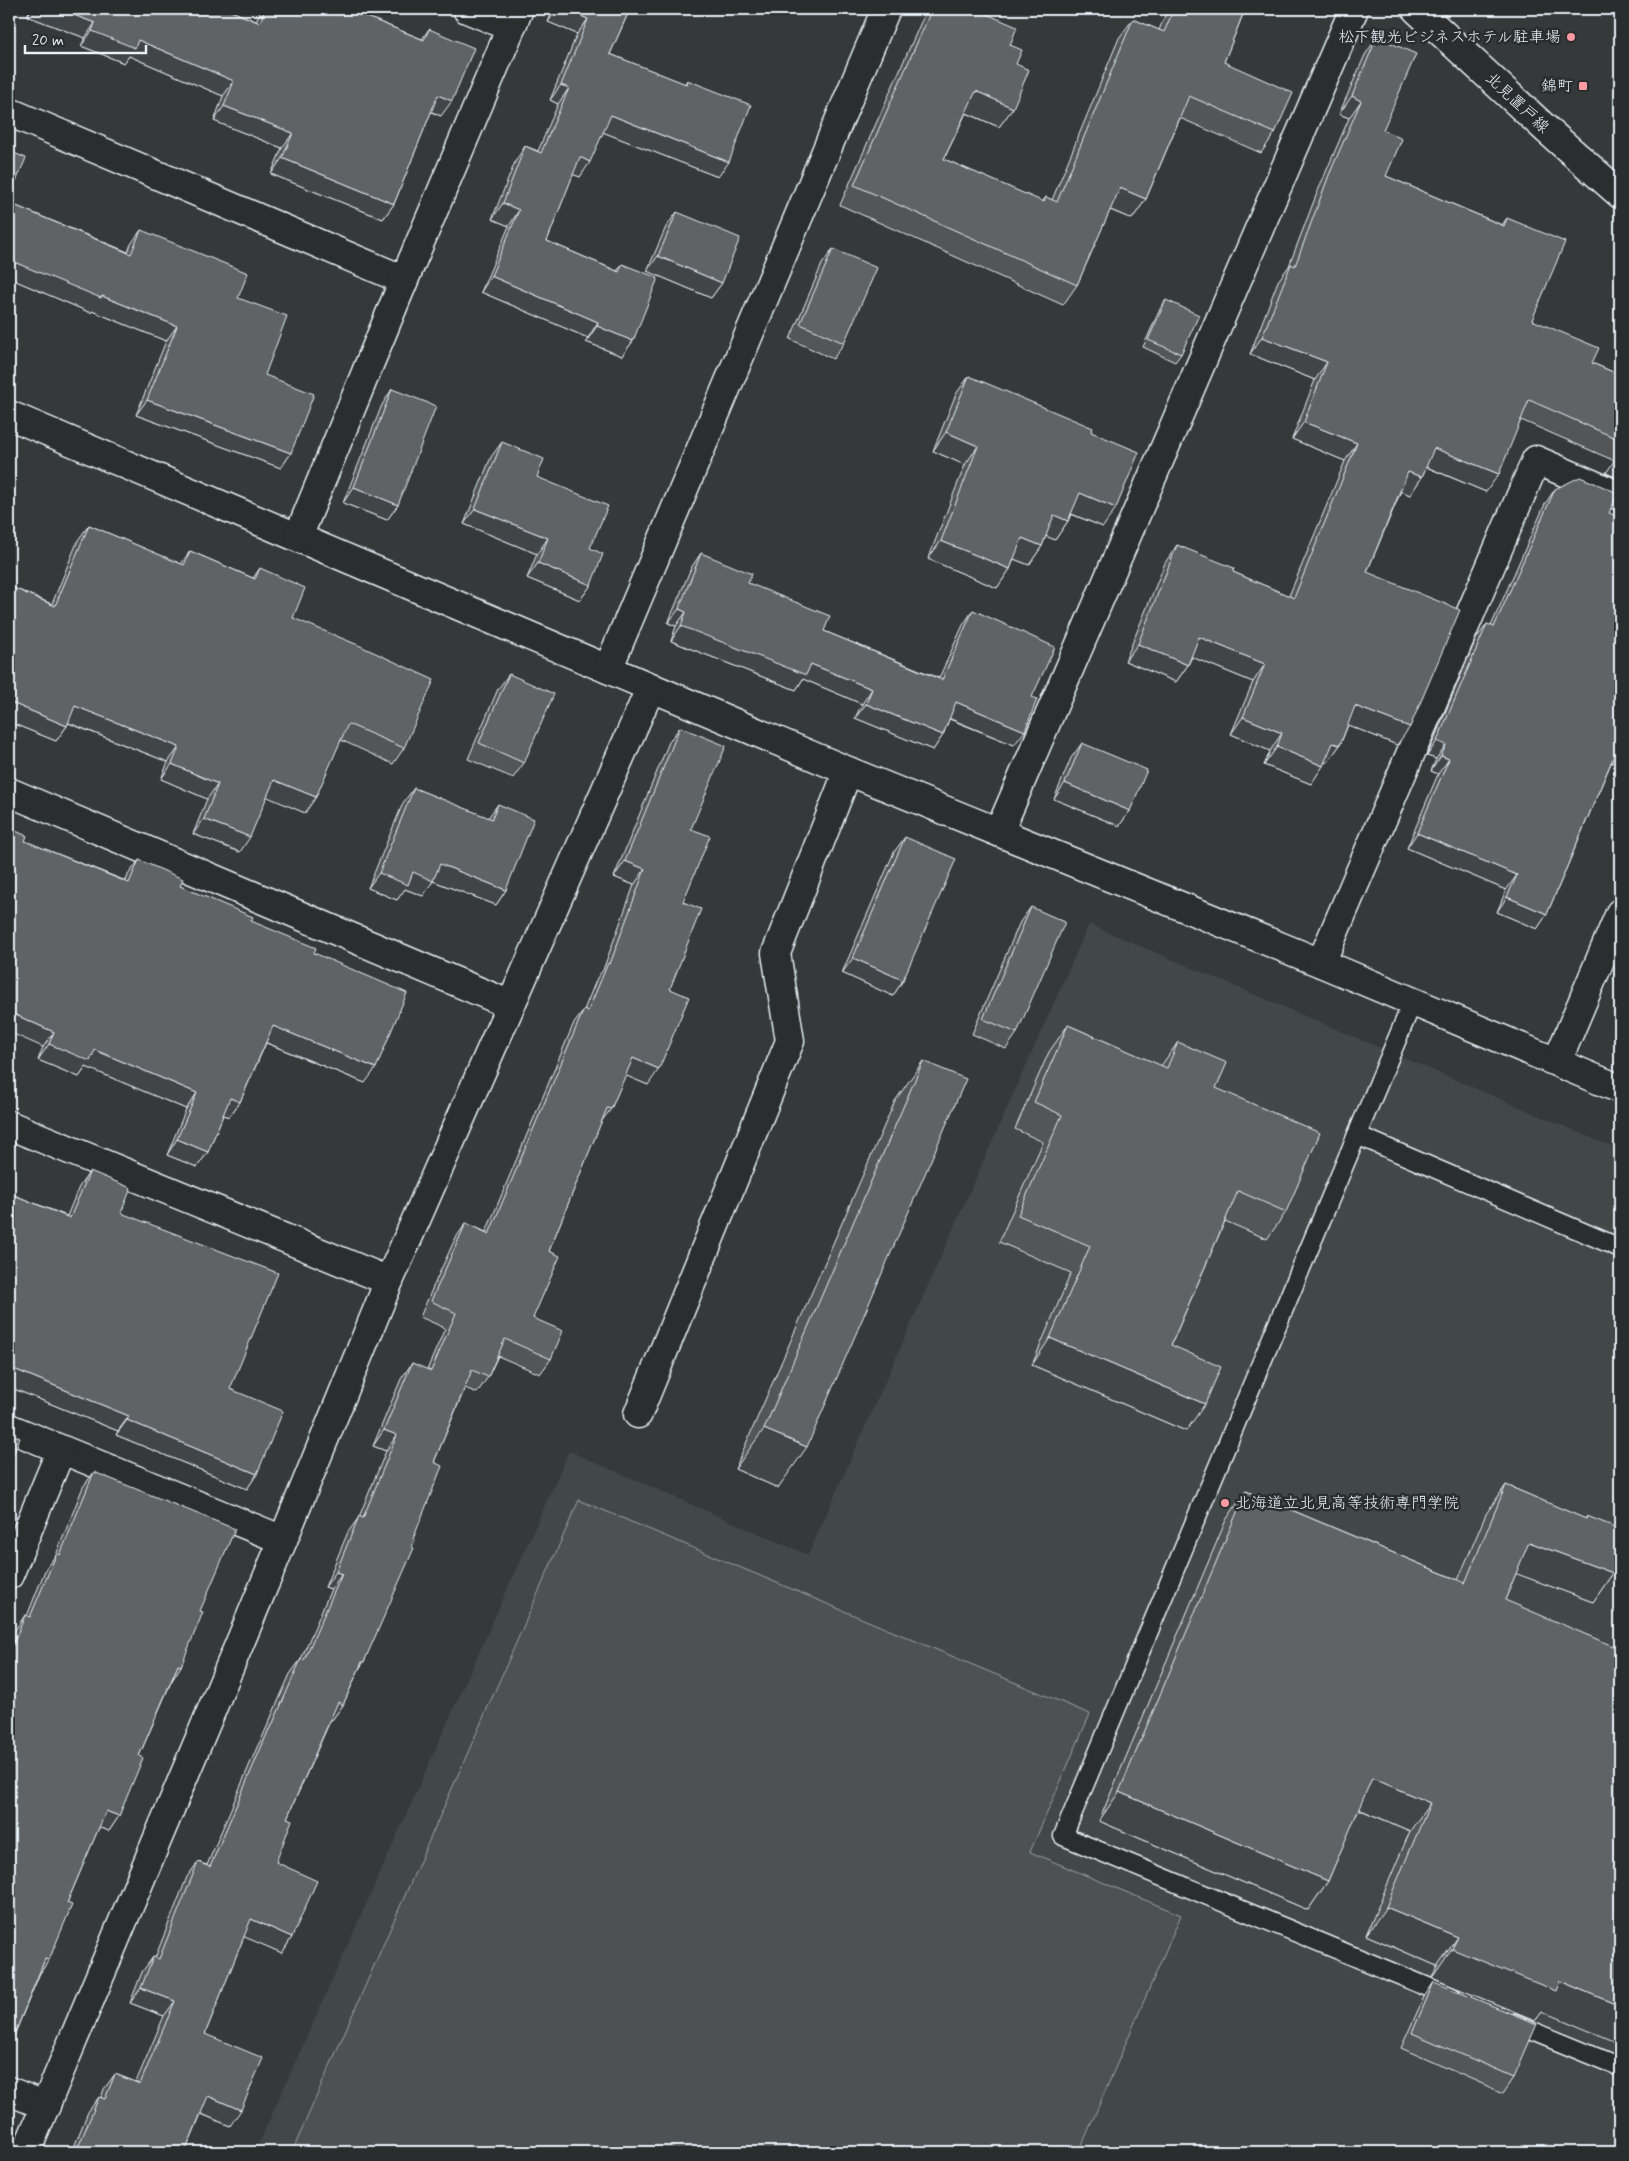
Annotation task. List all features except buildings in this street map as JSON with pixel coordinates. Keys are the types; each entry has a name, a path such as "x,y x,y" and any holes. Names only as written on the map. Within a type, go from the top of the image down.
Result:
{"street":[{"path":"298,537 515,18 467,9"},
{"path":"608,669 886,9"},
{"path":"999,832 1354,9"},
{"name":"北見置戸線","path":"1416,9 1547,130 1620,194"},
{"path":"9,112 404,280"},
{"path":"9,415 848,771 1322,963 1620,1089"},
{"path":"1322,963 1536,460 1620,496"},
{"path":"26,2152 283,1540 389,1281 651,687"},
{"path":"638,1414 790,1040 776,953 848,771"},
{"path":"9,792 511,1005"},
{"path":"1558,1062 1620,913"},
{"path":"9,1125 389,1281"},
{"path":"9,1428 283,1540"},
{"path":"9,1576 61,1450"},
{"path":"9,2091 46,2106"}],"lane":[{"path":"1413,1001 1063,1836 1465,2003"},
{"path":"1356,1135 1620,1248"},
{"path":"1501,2018 1620,2067"}],"shaded area":[{"name":"北海道立北見高等技術専門学院","path":"1089,924 1620,1150 1620,2152 255,2152 569,1451 808,1555"},
{"path":"579,1500 1090,1714 1030,1852 1181,1915 1079,2152 292,2152"}],"place":[{"name":"松下観光ビジネスホテル駐車場","path":"1571,37"},
{"name":"錦町","path":"1583,86"},
{"name":"北海道立北見高等技術専門学院","path":"1225,1503"}]}
